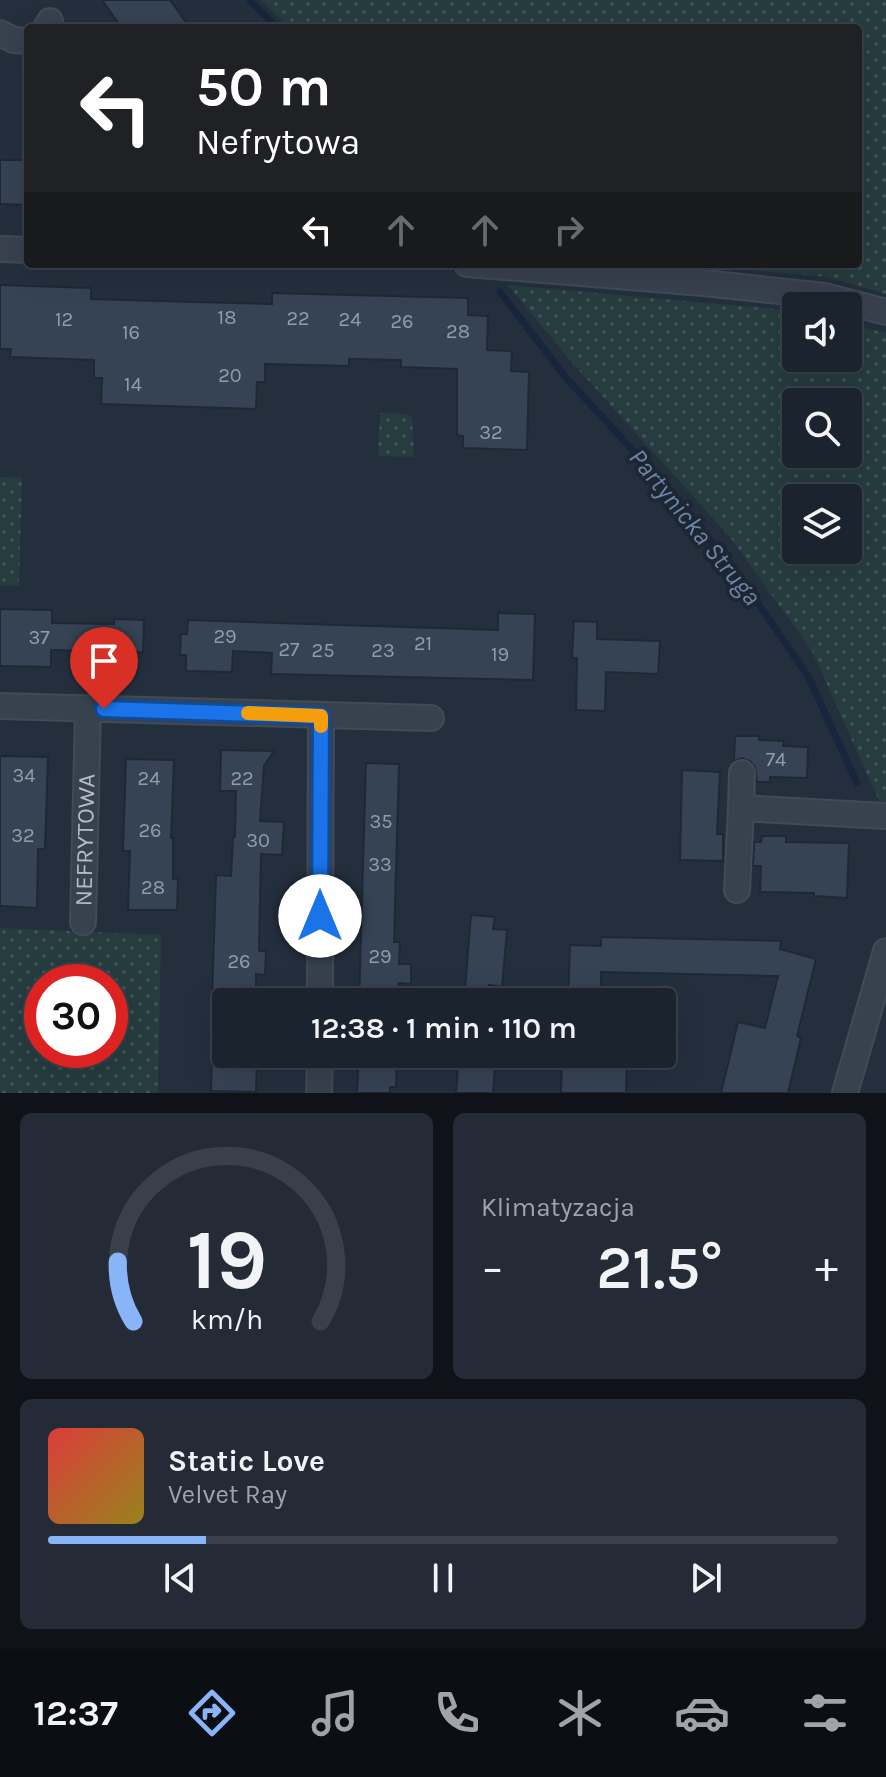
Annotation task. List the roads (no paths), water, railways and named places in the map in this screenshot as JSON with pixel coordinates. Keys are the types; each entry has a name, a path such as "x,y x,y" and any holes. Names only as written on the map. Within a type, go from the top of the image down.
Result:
{"street":[{"path":"0,33 24,41"},
{"path":"0,249 24,250"},
{"path":"517,268 825,296 886,312"},
{"path":"0,706 431,718"},
{"name":"NEFRYTOWA","path":"83,922 88,709"},
{"path":"320,988 321,716"},
{"path":"737,890 742,773"},
{"path":"741,808 886,816"},
{"path":"845,1093 886,951"},
{"path":"319,1093 320,1068"}],"waterway":[{"name":"Partynicka Struga","path":"250,0 273,24"},
{"name":"Partynicka Struga","path":"500,292 567,379 653,472 742,580 808,676 857,783"}]}
